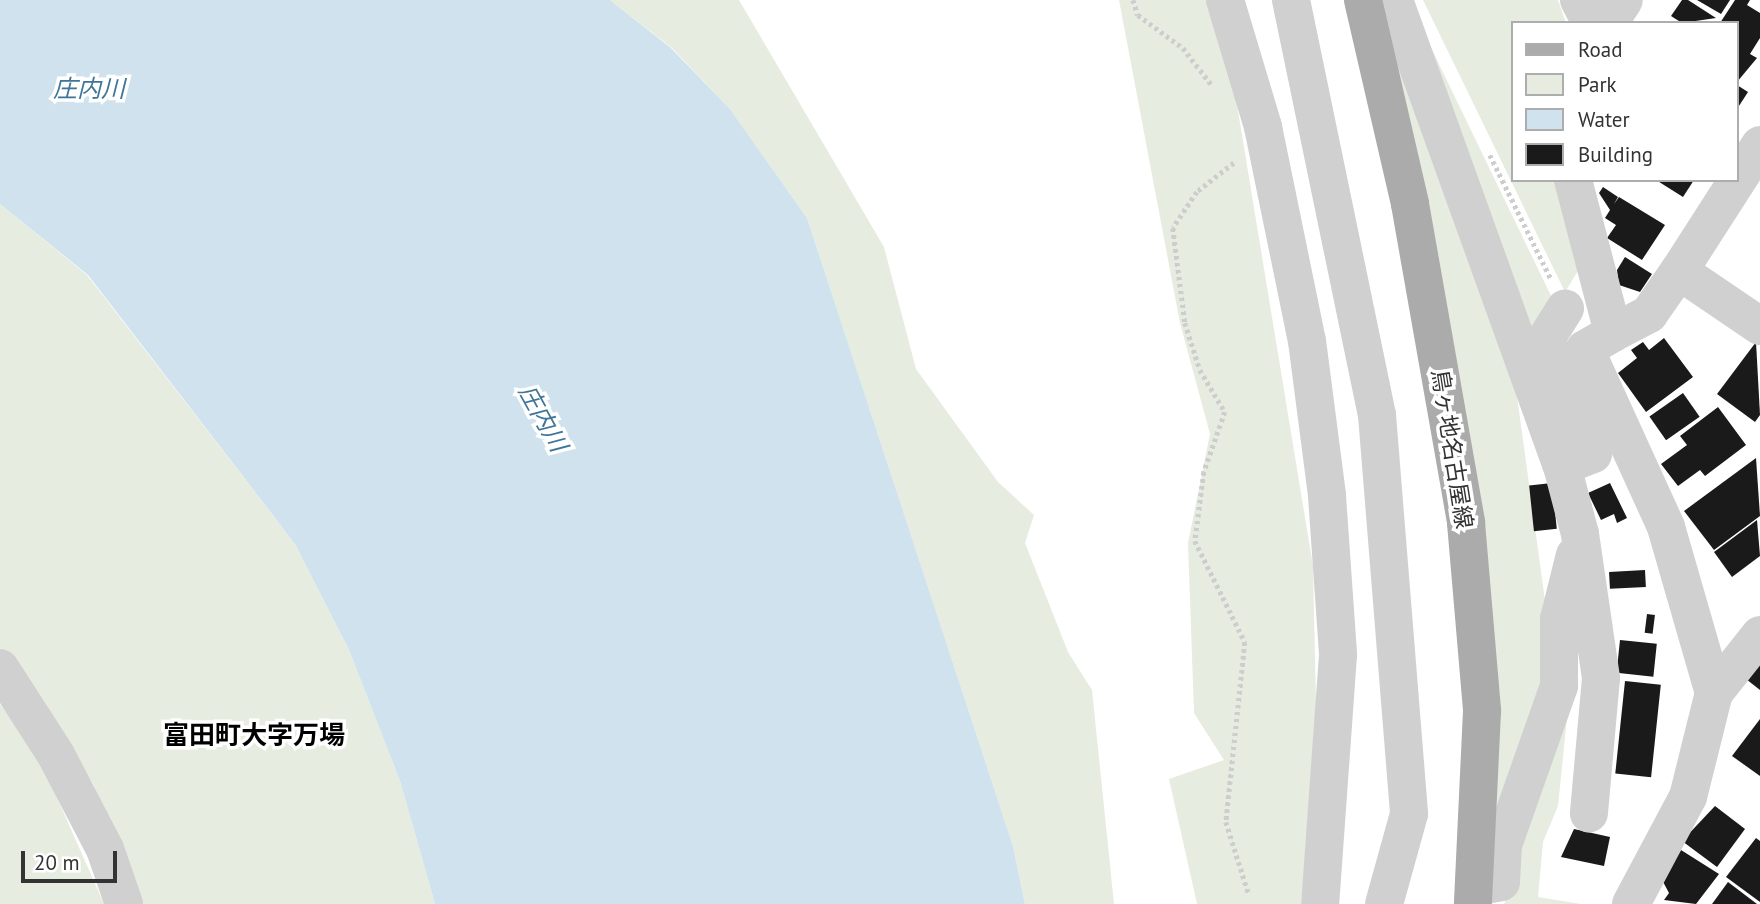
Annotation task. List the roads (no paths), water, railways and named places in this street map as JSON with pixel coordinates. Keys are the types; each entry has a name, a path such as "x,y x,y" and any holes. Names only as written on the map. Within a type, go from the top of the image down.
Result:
{"main road":[{"name":"鳥ヶ地名古屋線","path":"1363,0 1410,204 1466,523 1482,711 1474,895"}],"street":[{"path":"1225,0 1263,127 1307,341 1327,496 1338,655 1321,904"},
{"path":"1292,0 1377,415 1409,814 1384,904"},
{"path":"1394,0 1562,466 1580,534 1601,678 1589,813"},
{"path":"1579,0 1590,21"},
{"path":"1609,21 1623,0"},
{"path":"1739,178 1760,145"},
{"path":"1574,182 1613,333"},
{"path":"1714,693 1665,527 1585,349 1649,314 1736,182"},
{"path":"1679,271 1760,326"},
{"path":"1562,466 1593,454 1546,339 1565,309"},
{"path":"1474,895 1501,882 1503,845 1559,686 1559,620 1580,534"},
{"path":"1633,904 1688,797 1714,693 1760,635"},
{"path":"0,668 56,755 105,849 124,904"}],"water":[{"name":"庄内川","path":"0,0 610,0 671,48 730,109 807,218 1013,846 1025,904 435,904 400,781 349,650 295,544 88,275 0,204"}],"district":[{"name":"富田町大字万場","path":"254,735"}]}
